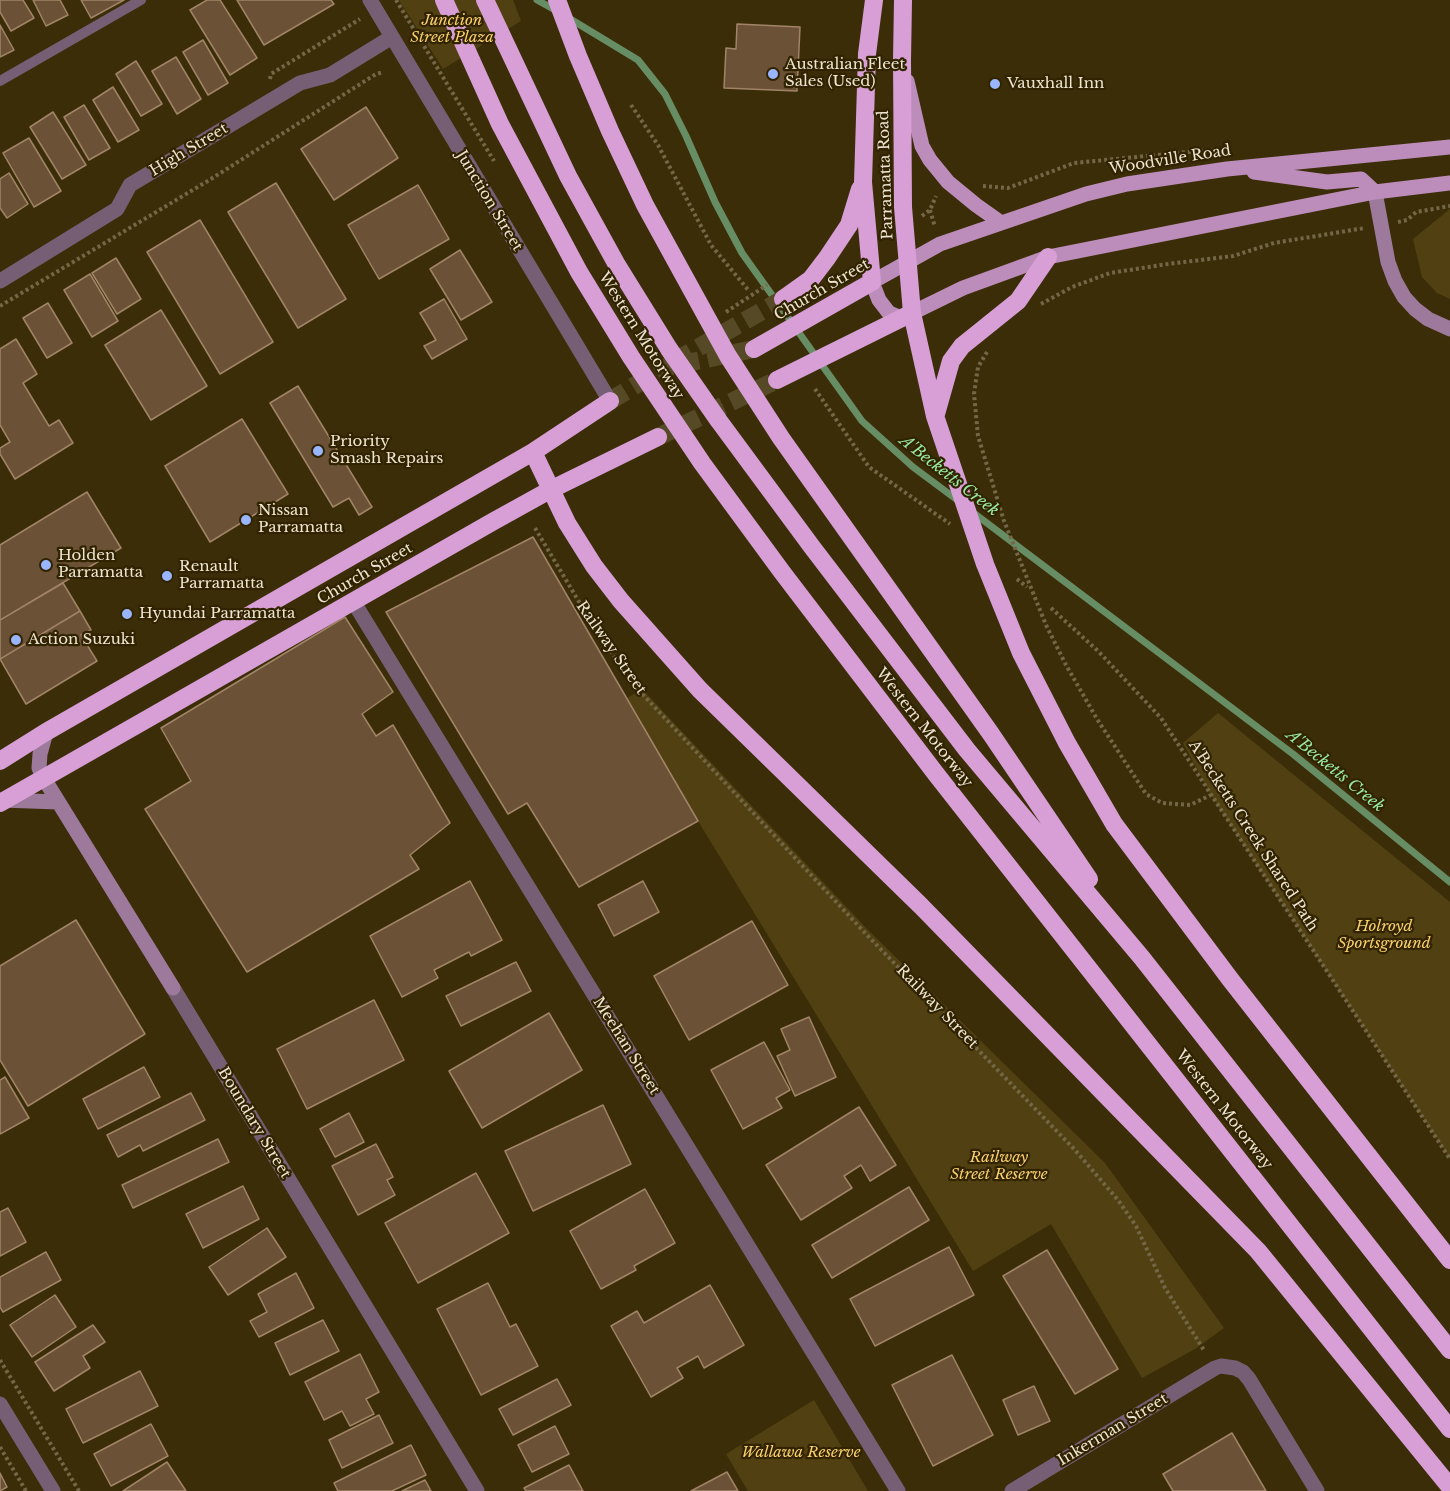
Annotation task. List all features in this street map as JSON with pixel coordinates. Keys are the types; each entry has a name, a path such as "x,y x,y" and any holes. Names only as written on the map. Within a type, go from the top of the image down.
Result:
{"highway":[{"name":"Western Motorway","path":"444,0 500,124 579,272 631,357 696,454 782,572 950,792 1450,1429"},
{"name":"Western Motorway","path":"485,0 568,176 617,265 669,349 718,421 967,750 1142,958 1450,1350"},
{"name":"Western Motorway","path":"557,0 591,88 645,205 728,356 781,438 991,734 1142,958"},
{"name":"Parramatta Road","path":"872,282 863,182 867,54 874,0"},
{"name":"Parramatta Road","path":"903,0 903,207 908,261 906,316"},
{"path":"783,299 811,279 827,258 849,225 863,182"},
{"path":"935,416 951,361 962,346 1018,301 1048,257"},
{"name":"Church Street","path":"754,349 872,282"},
{"path":"777,380 906,316 935,416 985,564 1021,653 1066,743 1114,824 1244,997 1450,1260"},
{"name":"Church Street","path":"0,761 46,732 532,452 610,401"},
{"name":"Church Street","path":"1,800 550,490 658,437"},
{"path":"532,452 567,523 594,566 621,601 699,690 921,906 1258,1251 1450,1487"}],"main road":[{"path":"902,60 922,146 948,182 1000,222"},
{"name":"Woodville Road","path":"908,261 940,244 1000,222 1086,194 1127,184 1227,169 1450,147"},
{"path":"1227,169 1327,182 1361,179 1375,192"},
{"path":"906,316 963,288 1048,257 1375,192 1450,183"},
{"name":"Church Street","path":"872,282 908,261"},
{"name":"Parramatta Road","path":"872,282 879,300 889,313 906,316"}],"street":[{"name":"Junction Street","path":"370,0 610,401"},
{"name":"High Street","path":"0,281 117,209 130,185 300,83 330,75 392,37"},
{"path":"1375,192 1388,262 1395,281 1404,297 1415,309 1428,319 1450,329"},
{"name":"Meehan Street","path":"353,601 898,1491"},
{"path":"44,777 39,768 46,732"},
{"name":"Boundary Street","path":"44,777 477,1491"},
{"path":"1,800 58,802"},
{"path":"1215,1368 1228,1367 1243,1372 1317,1491"},
{"name":"Inkerman Street","path":"1012,1491 1215,1368"},
{"path":"0,1404 53,1491"}],"lane":[{"path":"0,81 141,0"}],"path":[{"path":"263,106 271,74 358,21"},
{"path":"0,306 211,179 376,74 384,72"},
{"path":"632,105 658,145 711,245 749,291"},
{"path":"930,210 938,189"},
{"path":"1407,220 1416,212 1450,206"},
{"path":"1033,310 1072,287 1110,273 1233,256 1274,243 1355,230"},
{"path":"726,313 772,282"},
{"path":"989,350 978,367 974,394 978,436 1004,521 1046,625 1097,719 1146,794 1162,803 1190,805 1211,795"},
{"path":"815,389 869,467 950,524"},
{"name":"Railway Street","path":"536,528 597,632 635,686 867,935 1075,1150 1118,1200 1136,1226 1165,1288 1215,1368"},
{"path":"1017,579 1027,587"},
{"name":"A'Becketts Creek Shared Path","path":"1051,608 1099,652 1161,718 1450,1159"},
{"path":"0,1360 79,1491"},
{"path":"0,1447 27,1491"}],"green space":[{"name":"Junction Street Plaza","path":"399,0 513,0 521,21 443,69"},
{"path":"1450,209 1450,299 1437,293 1422,277 1413,239"},
{"name":"Railway Street Reserve","path":"642,689 868,930 1105,1163 1224,1328 1195,1349 1142,1378 1051,1224 973,1271 626,699"},
{"name":"Holroyd Sportsground","path":"1218,713 1450,902 1450,1159 1211,795 1183,743"},
{"name":"Wallawa Reserve","path":"814,1400 868,1491 748,1491 726,1454"}],"building":[{"path":"0,0 23,0 34,18 11,31 0,12"},
{"path":"33,0 60,0 68,15 46,26"},
{"path":"81,0 124,0 91,18"},
{"path":"207,0 220,0 257,58 230,75 190,10"},
{"path":"237,0 331,0 334,4 264,45"},
{"path":"737,24 800,27 797,91 724,88 726,48 736,49"},
{"path":"0,25 14,50 0,57"},
{"path":"203,40 228,83 208,95 183,52"},
{"path":"176,57 201,99 177,114 152,71"},
{"path":"136,61 162,104 141,116 116,74"},
{"path":"113,87 139,130 118,142 93,100"},
{"path":"84,105 110,148 89,160 64,117"},
{"path":"366,107 398,158 334,200 301,149"},
{"path":"53,112 86,165 62,179 30,127"},
{"path":"29,138 61,191 34,207 3,153"},
{"path":"9,173 28,204 7,218 0,208 0,179"},
{"path":"276,183 346,299 298,328 228,212"},
{"path":"418,185 449,239 379,279 348,225"},
{"path":"200,220 273,342 220,374 147,252"},
{"path":"460,250 492,302 461,320 430,269"},
{"path":"116,258 141,299 117,314 92,273"},
{"path":"90,274 118,321 92,337 64,290"},
{"path":"444,299 467,339 432,359 424,346 436,340 420,313"},
{"path":"48,303 72,343 47,358 23,318"},
{"path":"161,310 207,386 151,420 105,345"},
{"path":"16,339 37,374 23,383 49,426 59,420 73,443 15,479 0,454 0,448 10,442 0,425 0,349"},
{"name":"Priority Smash Repairs","path":"298,386 372,507 359,515 349,498 333,507 270,403"},
{"path":"242,419 288,494 210,542 165,466"},
{"name":"Holden Parramatta","path":"87,492 121,548 0,620 0,545"},
{"path":"533,537 698,821 579,887 527,803 508,814 386,612"},
{"name":"Action Suzuki","path":"63,583 80,611 0,659 0,620"},
{"path":"80,611 91,630 81,635 97,661 26,704 0,659"},
{"path":"345,617 393,692 362,714 376,736 393,725 450,823 410,855 419,869 247,972 145,809 191,781 161,728"},
{"path":"470,881 502,940 471,956 469,952 434,970 438,978 402,997 370,936"},
{"path":"643,881 659,912 614,936 598,905"},
{"path":"76,920 145,1034 28,1106 0,1060 0,966"},
{"path":"752,921 788,985 689,1040 654,976"},
{"path":"516,962 531,991 461,1026 446,996"},
{"path":"374,1000 404,1060 307,1109 277,1049"},
{"path":"549,1013 582,1070 482,1128 449,1071"},
{"path":"809,1017 836,1077 795,1096 777,1056 790,1050 781,1029"},
{"path":"764,1042 790,1090 776,1098 782,1108 743,1129 711,1070"},
{"path":"144,1067 160,1097 98,1129 83,1099"},
{"path":"5,1077 29,1118 0,1134 0,1080"},
{"path":"191,1093 205,1120 143,1151 140,1145 118,1157 107,1135"},
{"path":"603,1105 631,1164 533,1211 505,1151"},
{"path":"859,1107 896,1165 870,1181 861,1165 844,1176 852,1188 801,1220 766,1165"},
{"path":"349,1113 364,1142 335,1157 320,1129"},
{"path":"218,1139 229,1162 133,1208 122,1185"},
{"path":"376,1144 393,1177 387,1180 395,1195 358,1215 332,1166"},
{"path":"476,1173 509,1233 418,1283 385,1223"},
{"path":"243,1186 259,1219 203,1248 186,1214"},
{"path":"909,1187 929,1220 832,1278 812,1245"},
{"path":"645,1189 675,1243 634,1266 636,1270 601,1289 570,1231"},
{"path":"8,1208 26,1242 0,1256 0,1212"},
{"path":"267,1228 286,1257 228,1295 209,1267"},
{"path":"949,1247 974,1295 875,1346 850,1299"},
{"path":"1047,1250 1118,1369 1075,1394 1003,1276"},
{"path":"46,1252 61,1280 3,1312 0,1307 0,1277"},
{"path":"296,1273 314,1308 259,1337 250,1321 267,1312 258,1294"},
{"path":"488,1283 510,1327 516,1324 538,1366 481,1395 437,1309"},
{"path":"710,1285 744,1345 704,1368 698,1356 677,1368 683,1378 651,1397 611,1326 637,1311 644,1323"},
{"path":"55,1295 76,1327 32,1357 10,1325"},
{"path":"323,1320 339,1351 290,1375 275,1343"},
{"path":"93,1325 105,1342 83,1356 90,1368 54,1391 35,1362"},
{"path":"360,1354 379,1392 366,1399 374,1414 350,1426 342,1411 324,1420 305,1382"},
{"path":"952,1355 993,1435 933,1466 892,1385"},
{"path":"140,1371 158,1406 83,1443 66,1409"},
{"path":"557,1379 571,1405 513,1435 499,1409"},
{"path":"1034,1386 1050,1421 1018,1435 1003,1400"},
{"path":"379,1415 393,1443 342,1468 329,1440"},
{"path":"151,1424 168,1456 111,1486 94,1454"},
{"path":"555,1426 569,1454 532,1472 518,1445"},
{"path":"1232,1433 1266,1491 1173,1491 1163,1474"},
{"path":"411,1445 426,1475 392,1491 338,1491 334,1483"},
{"path":"167,1462 186,1491 123,1491"},
{"path":"569,1465 583,1491 526,1491 524,1488"},
{"path":"727,1472 738,1491 691,1491"},
{"path":"0,1473 7,1487 0,1491"},
{"path":"425,1480 431,1491 402,1491"}],"waterway":[{"name":"A'Becketts Creek","path":"537,0 557,11"},
{"name":"A'Becketts Creek","path":"567,17 638,60 665,94 715,202 742,253 862,421 913,467 960,502"},
{"name":"A'Becketts Creek","path":"971,511 1293,754 1450,882"}],"tunnel":[{"path":"675,361 783,299"},
{"path":"610,401 663,368 754,349"},
{"path":"658,437 777,380"}],"place":[{"name":"Australian Fleet Sales (Used)","path":"773,74"},
{"name":"Vauxhall Inn","path":"995,84"},
{"name":"Priority Smash Repairs","path":"318,451"},
{"name":"Nissan Parramatta","path":"246,520"},
{"name":"Holden Parramatta","path":"46,565"},
{"name":"Renault Parramatta","path":"167,576"},
{"name":"Hyundai Parramatta","path":"127,614"},
{"name":"Action Suzuki","path":"16,640"}]}
